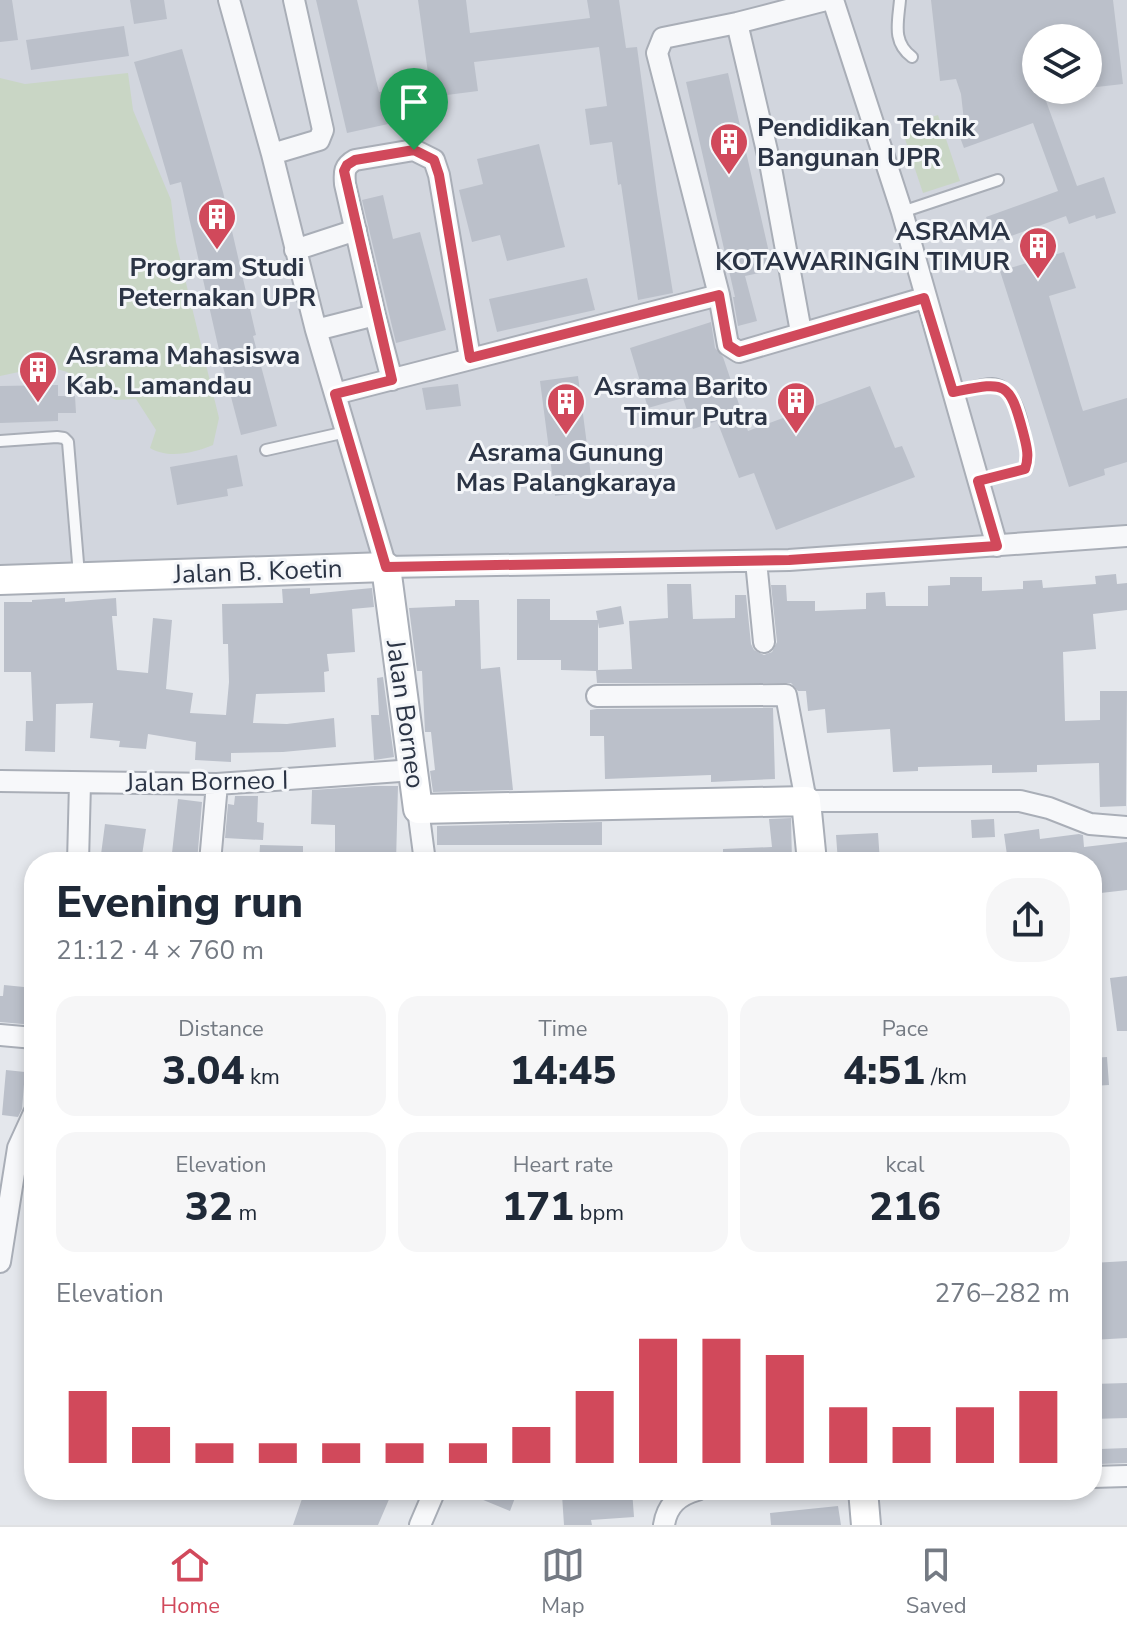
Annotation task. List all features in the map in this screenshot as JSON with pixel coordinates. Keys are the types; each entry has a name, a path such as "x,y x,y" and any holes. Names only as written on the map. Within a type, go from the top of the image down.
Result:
{"street":[{"path":"229,0 316,330 386,567"},
{"path":"272,154 319,140 323,130 294,0"},
{"path":"826,0 746,14 663,38 659,44 657,53 719,295 728,345 739,352 924,298"},
{"path":"833,0 902,212 997,546"},
{"path":"746,14 801,332"},
{"path":"392,380 345,184 344,171 355,160 414,150 434,160 470,358"},
{"path":"295,250 356,230"},
{"path":"335,394 719,295"},
{"path":"316,330 375,315"},
{"name":"Jalan B. Koetin","path":"0,580 386,567 756,561 1127,536"},
{"path":"756,561 764,642"},
{"name":"Jalan Borneo","path":"386,567 424,852"},
{"path":"597,696 786,695 806,801 811,852"},
{"name":"Jalan Borneo I","path":"0,781 217,784 414,770"},
{"path":"78,852 80,783"},
{"path":"211,852 217,784"},
{"path":"418,809 806,801 1020,801 1049,808 1090,824 1127,827"},
{"path":"0,1035 24,1037"},
{"path":"0,1262 18,1148 24,1135"},
{"path":"1102,1477 1127,1476"},
{"path":"420,1525 431,1500"},
{"path":"664,1525 666,1514 676,1500"},
{"path":"864,1500 866,1525"}],"lane":[{"path":"900,0 897,40 903,51 912,57"},
{"path":"902,212 998,180"},
{"path":"953,392 992,384 1006,389 1014,398 1027,452 1025,469 978,481"},
{"path":"266,450 346,432"},
{"path":"0,441 57,437 68,442 80,577"}],"shaded area":[{"path":"0,0 1127,0 1127,530 789,550 0,570"}],"green space":[{"path":"128,73 133,110 171,200 176,242 219,418 213,445 181,454 150,448 156,430 136,399 116,400 67,372 47,366 0,376 0,78 25,84"},
{"path":"938,115 960,181 923,193 901,127"}],"building":[{"path":"0,0 12,0 18,40 0,42"},
{"path":"130,0 164,0 167,19 134,24"},
{"path":"316,0 357,0 379,92 429,80 418,0 466,0 470,33 590,18 587,0 619,0 626,48 637,47 673,293 638,300 612,142 590,145 585,109 607,106 599,47 474,62 478,91 439,96 443,112 347,133"},
{"path":"931,0 1113,0 1123,84 1102,86 1102,24 1022,24 1022,104 1047,104 1077,186 1104,177 1116,213 1096,219 1095,215 1069,224 1066,216 995,242 986,217 1058,191 1033,123 964,148 955,124 964,121 956,79 940,81"},
{"path":"124,26 129,56 31,70 26,40"},
{"path":"182,49 223,192 256,335 253,336 277,426 241,435 181,182 170,185 134,62"},
{"name":"Pendidikan Teknik Bangunan UPR","path":"728,73 773,270 745,276 757,321 738,326 735,297 686,82"},
{"path":"539,144 565,247 507,261 500,235 472,242 459,190 483,184 477,159"},
{"path":"383,195 393,239 420,232 446,330 396,343 362,200"},
{"path":"1064,252 1076,288 1049,296 1083,411 1127,398 1127,462 1104,469 1105,475 1069,487 1000,271"},
{"path":"587,278 595,310 497,332 489,299"},
{"path":"711,322 715,348 723,357 748,431 870,386 895,448 902,446 915,477 776,530 754,473 739,478 717,421 693,429 683,398 648,408 630,348"},
{"name":"Asrama Gunung Mas Palangkaraya","path":"578,376 593,491 555,496 540,381"},
{"path":"458,384 461,406 426,410 422,388"},
{"name":"Asrama Mahasiswa Kab. Lamandau","path":"58,385 58,396 75,396 76,413 58,413 58,421 0,423 0,386"},
{"path":"237,455 243,486 227,489 228,496 177,505 170,467"},
{"path":"1116,574 1117,584 1127,583 1127,610 1093,614 1096,649 1063,652 1065,721 1100,720 1100,691 1127,691 1126,806 1100,807 1099,763 1037,765 1037,772 992,773 992,765 918,767 918,771 893,772 890,729 827,733 825,709 808,711 806,691 798,691 791,683 597,683 596,671 561,670 561,660 517,660 517,599 550,599 550,620 598,620 598,670 632,669 629,621 668,618 667,584 691,584 693,619 735,618 735,595 746,595 751,644 754,650 764,655 772,652 777,642 771,585 786,585 787,601 815,601 815,611 866,609 866,593 885,592 886,606 928,606 928,586 950,585 950,577 982,577 982,591 1023,589 1023,581 1042,580 1043,588 1096,584 1095,576"},
{"path":"310,588 310,594 372,588 374,607 352,609 355,652 327,654 329,671 324,672 325,692 256,694 253,723 287,724 334,718 336,747 231,753 231,762 195,760 196,742 148,734 146,749 119,747 120,741 90,738 93,703 56,704 55,752 25,751 26,721 33,721 31,672 4,672 4,602 116,598 117,616 112,616 117,670 148,673 153,618 172,620 166,689 193,693 190,713 226,715 228,644 223,644 222,604 283,603 282,589"},
{"path":"455,600 479,600 481,669 500,667 513,790 433,792 430,771 435,770 431,732 425,732 422,671 417,671 409,608 455,606"},
{"path":"621,606 624,624 599,628 596,611"},
{"path":"383,677 394,757 374,760 371,715 379,715 377,678"},
{"path":"773,708 775,779 711,782 711,775 605,779 604,736 590,736 590,710"},
{"path":"398,786 396,852 335,852 335,825 311,824 312,790"},
{"path":"235,796 258,796 257,822 264,823 263,840 225,838 228,804 234,805"},
{"path":"178,799 202,802 198,852 172,852"},
{"path":"791,818 792,852 723,852 723,849 772,847 769,819"},
{"path":"994,819 995,837 972,838 971,820"},
{"path":"602,822 602,845 437,845 437,826"},
{"path":"105,824 146,829 143,852 101,852"},
{"path":"1039,829 1040,839 1079,834 1083,835 1084,847 1127,842 1127,890 1102,893 1102,852 1007,852 1004,834"},
{"path":"878,833 879,852 837,852 836,835"},
{"path":"260,845 303,846 303,852 260,852"},
{"path":"1127,976 1127,1031 1117,1031 1110,978"},
{"path":"4,985 24,987 24,1024 0,1022 0,996 3,996"},
{"path":"1102,1057 1107,1057 1109,1085 1102,1085"},
{"path":"6,1070 24,1072 22,1109 18,1117 2,1115"},
{"path":"1127,1261 1127,1338 1102,1339 1102,1262"},
{"path":"1127,1383 1127,1418 1102,1419 1102,1384"},
{"path":"1127,1448 1127,1463 1102,1464 1102,1449"},
{"path":"302,1500 389,1500 378,1525 293,1525"},
{"path":"483,1500 514,1500 510,1511"},
{"path":"562,1500 633,1500 634,1517 591,1520 592,1525 564,1525"},
{"path":"838,1506 841,1525 771,1525 770,1513"}],"place":[{"name":"Pendidikan Teknik Bangunan UPR","path":"729,176"},
{"name":"Program Studi Peternakan UPR","path":"217,251"},
{"name":"ASRAMA KOTAWARINGIN TIMUR","path":"1038,280"},
{"name":"Asrama Mahasiswa Kab. Lamandau","path":"38,404"},
{"name":"Asrama Barito Timur Putra","path":"796,435"},
{"name":"Asrama Gunung Mas Palangkaraya","path":"566,436"}],"route":[{"path":"414,150 434,160 439,175 470,358 719,295 728,345 739,352 924,298 953,392 992,384 1006,389 1014,398 1028,460 1025,469 978,481 997,546 789,560 386,567 335,394 392,380 372,304 344,171 355,160 414,150"}]}
